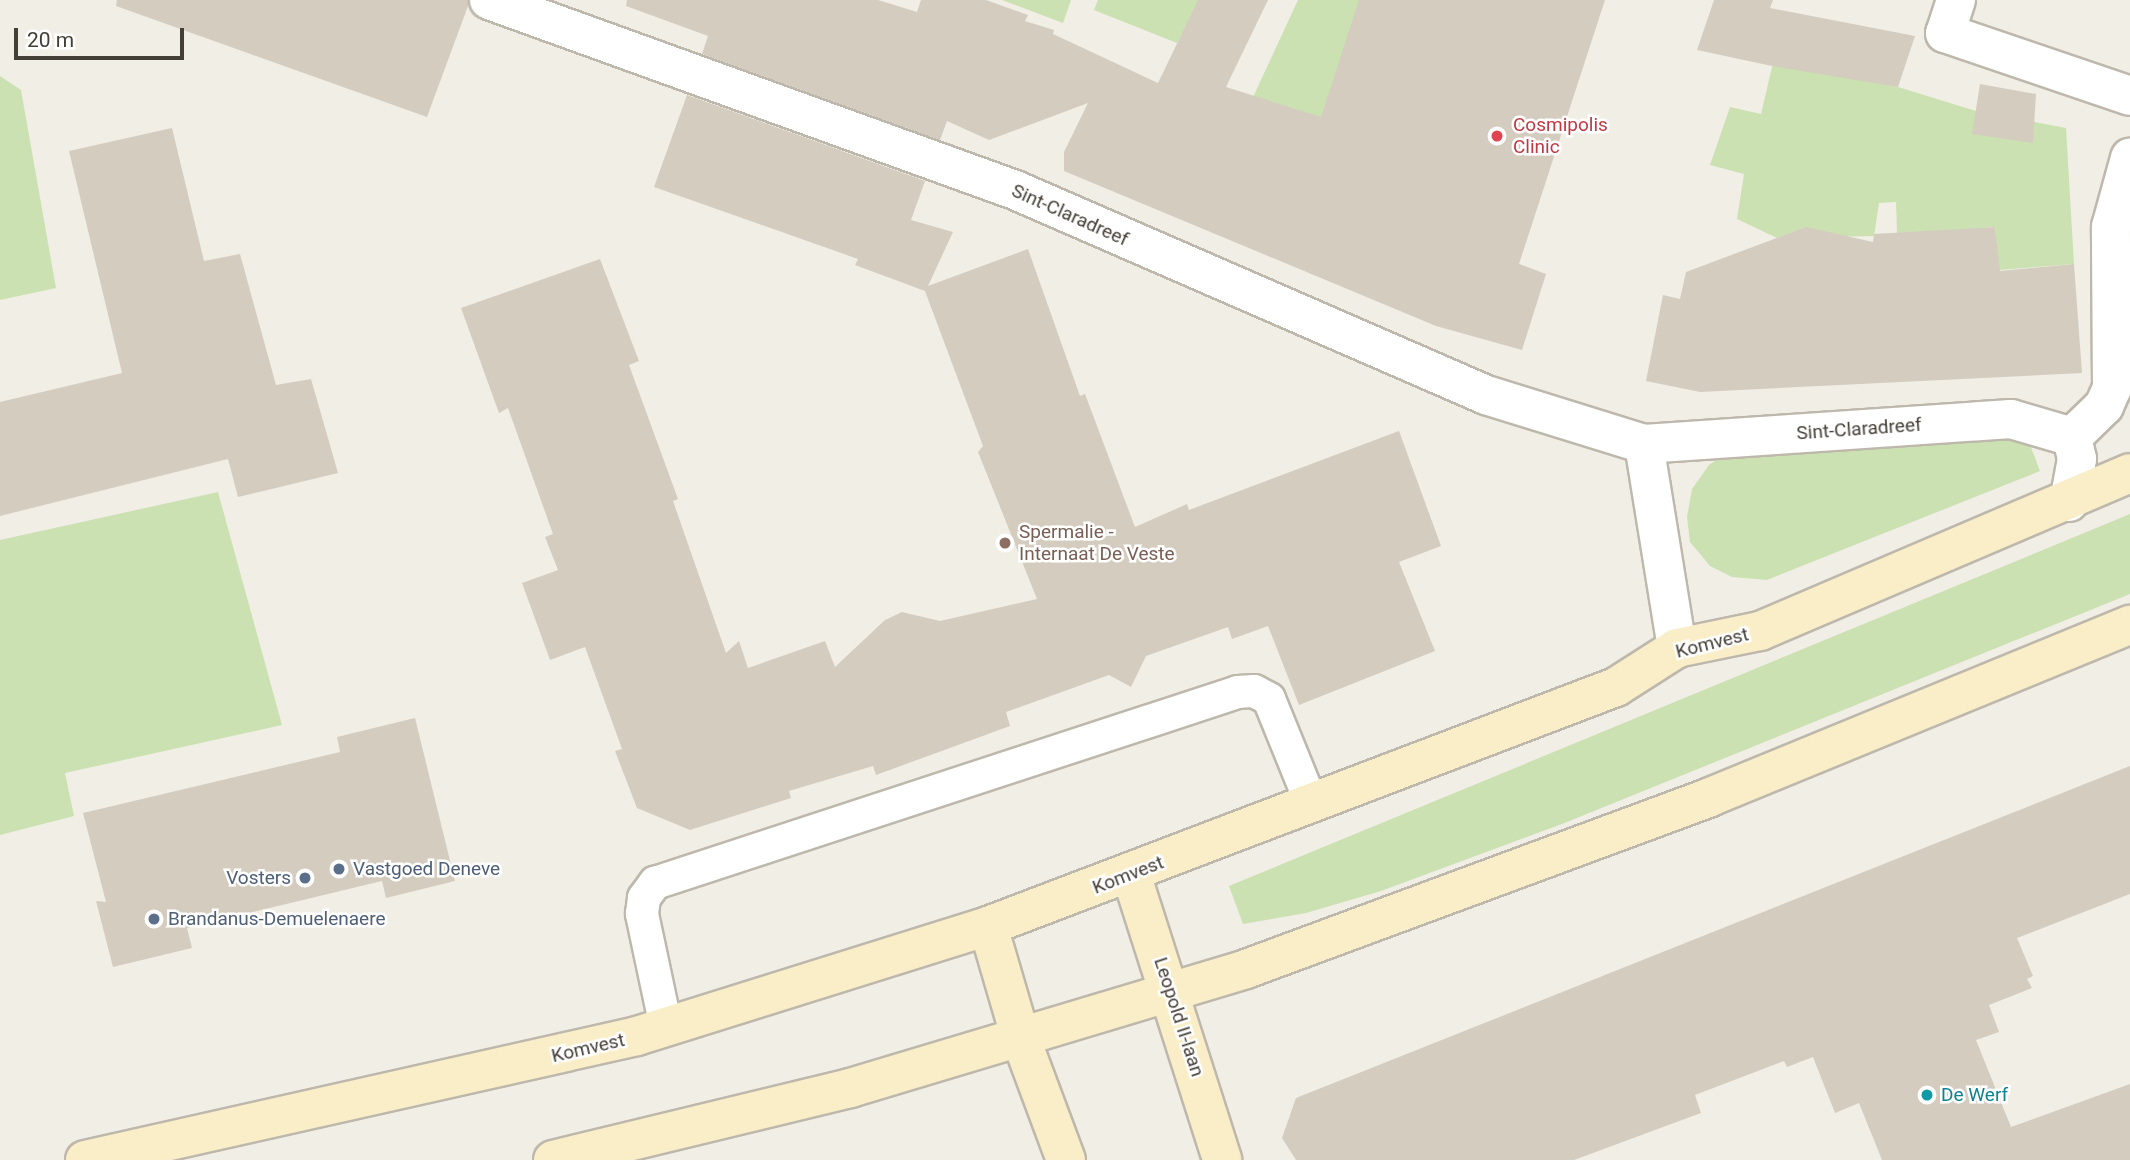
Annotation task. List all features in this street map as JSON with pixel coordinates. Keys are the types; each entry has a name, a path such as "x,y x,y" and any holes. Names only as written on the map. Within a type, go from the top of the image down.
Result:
{"main road":[{"name":"Komvest","path":"85,1160 244,1128 666,1027 988,926 1131,874 1616,687 1677,649 1760,631 2069,502 2130,473"},
{"path":"553,1160 850,1088 1021,1040 1317,944 1710,797 2130,625"},
{"name":"Leopold II-laan","path":"1131,874 1172,992 1222,1160"},
{"path":"988,926 1021,1040 1066,1160"}],"street":[{"name":"Sint-Claradreef","path":"489,0 1015,190 1486,395 1644,444 2011,419 2072,437"},
{"path":"1956,0 1945,33 2130,96"},
{"path":"2069,502 2077,459 2072,437 2104,406 2112,388 2110,227 2130,158"},
{"path":"1644,444 1677,649"}],"lane":[{"path":"666,1027 642,914 644,898 655,883 1238,692 1254,691 1269,699 1312,804"}],"green space":[{"path":"1002,0 1071,0 1063,23"},
{"path":"1098,0 1201,0 1177,43 1094,10"},
{"path":"1298,0 1359,0 1445,96 1235,136"},
{"path":"1773,63 1898,87 1976,111 2066,128 2074,264 1999,270 1995,227 1969,229 1898,266 1896,202 1879,203 1874,236 1823,237 1801,229 1777,238 1737,219 1744,174 1710,165 1730,107 1761,114"},
{"path":"0,76 21,90 56,288 0,300"},
{"path":"2027,437 2040,471 1767,580 1732,577 1710,566 1690,542 1687,517 1692,489 1709,465 1721,457"},
{"path":"218,492 282,725 65,773 74,816 0,835 0,540"},
{"path":"2130,514 2130,594 1562,824 1381,891 1306,913 1243,924 1229,886"}],"building":[{"path":"117,0 468,0 468,6 427,117 116,6"},
{"path":"627,0 878,0 917,12 921,0 986,0 1028,15 1025,21 1054,30 1053,34 1158,83 1198,0 1268,0 1226,87 1321,117 1359,0 1605,0 1519,264 1546,274 1522,350 1436,326 1064,171 1064,152 1088,103 989,140 947,121 940,140 702,54 708,36 626,6"},
{"path":"1714,0 1773,0 1770,8 1915,36 1898,87 1772,66 1697,50"},
{"path":"1980,84 2036,94 2033,143 1972,134"},
{"path":"687,95 925,181 911,220 953,232 928,286 1028,249 1080,396 1085,394 1135,527 1187,504 1189,510 1399,431 1441,546 1399,562 1435,651 1299,705 1268,626 1232,639 1228,627 1146,656 1131,687 1109,675 1006,712 1010,726 876,775 873,766 789,791 791,798 690,830 637,808 615,751 622,749 585,647 550,660 522,583 558,570 545,537 553,534 508,408 499,413 461,308 600,259 639,361 629,365 678,499 673,501 726,653 739,641 748,668 825,641 835,667 885,620 902,612 940,621 1037,599 978,452 983,446 925,291 855,265 858,259 654,187"},
{"path":"172,128 204,261 240,254 276,385 311,379 338,473 238,497 228,459 0,516 0,402 122,373 69,151"},
{"path":"1806,227 1873,242 1874,234 1995,227 2000,271 2074,264 2082,373 1700,392 1646,381 1663,295 1680,299 1686,272"},
{"path":"415,718 455,881 386,898 382,881 187,928 192,948 113,967 96,901 106,902 83,813 340,752 337,737"},
{"path":"2130,766 2130,894 2017,938 2033,976 2027,979 2032,988 1989,1005 1999,1032 1976,1040 2011,1127 2130,1084 2130,1160 1882,1160 1859,1103 1835,1113 1813,1057 1787,1067 1784,1061 1695,1095 1701,1113 1574,1160 1296,1160 1282,1138 1296,1098"}],"place":[{"name":"Cosmipolis Clinic","path":"1497,136"},
{"name":"Spermalie - Internaat De Veste","path":"1005,543"},
{"name":"Vastgoed Deneve","path":"339,869"},
{"name":"Vosters","path":"305,878"},
{"name":"Brandanus-Demuelenaere","path":"154,919"},
{"name":"De Werf","path":"1927,1095"}]}
